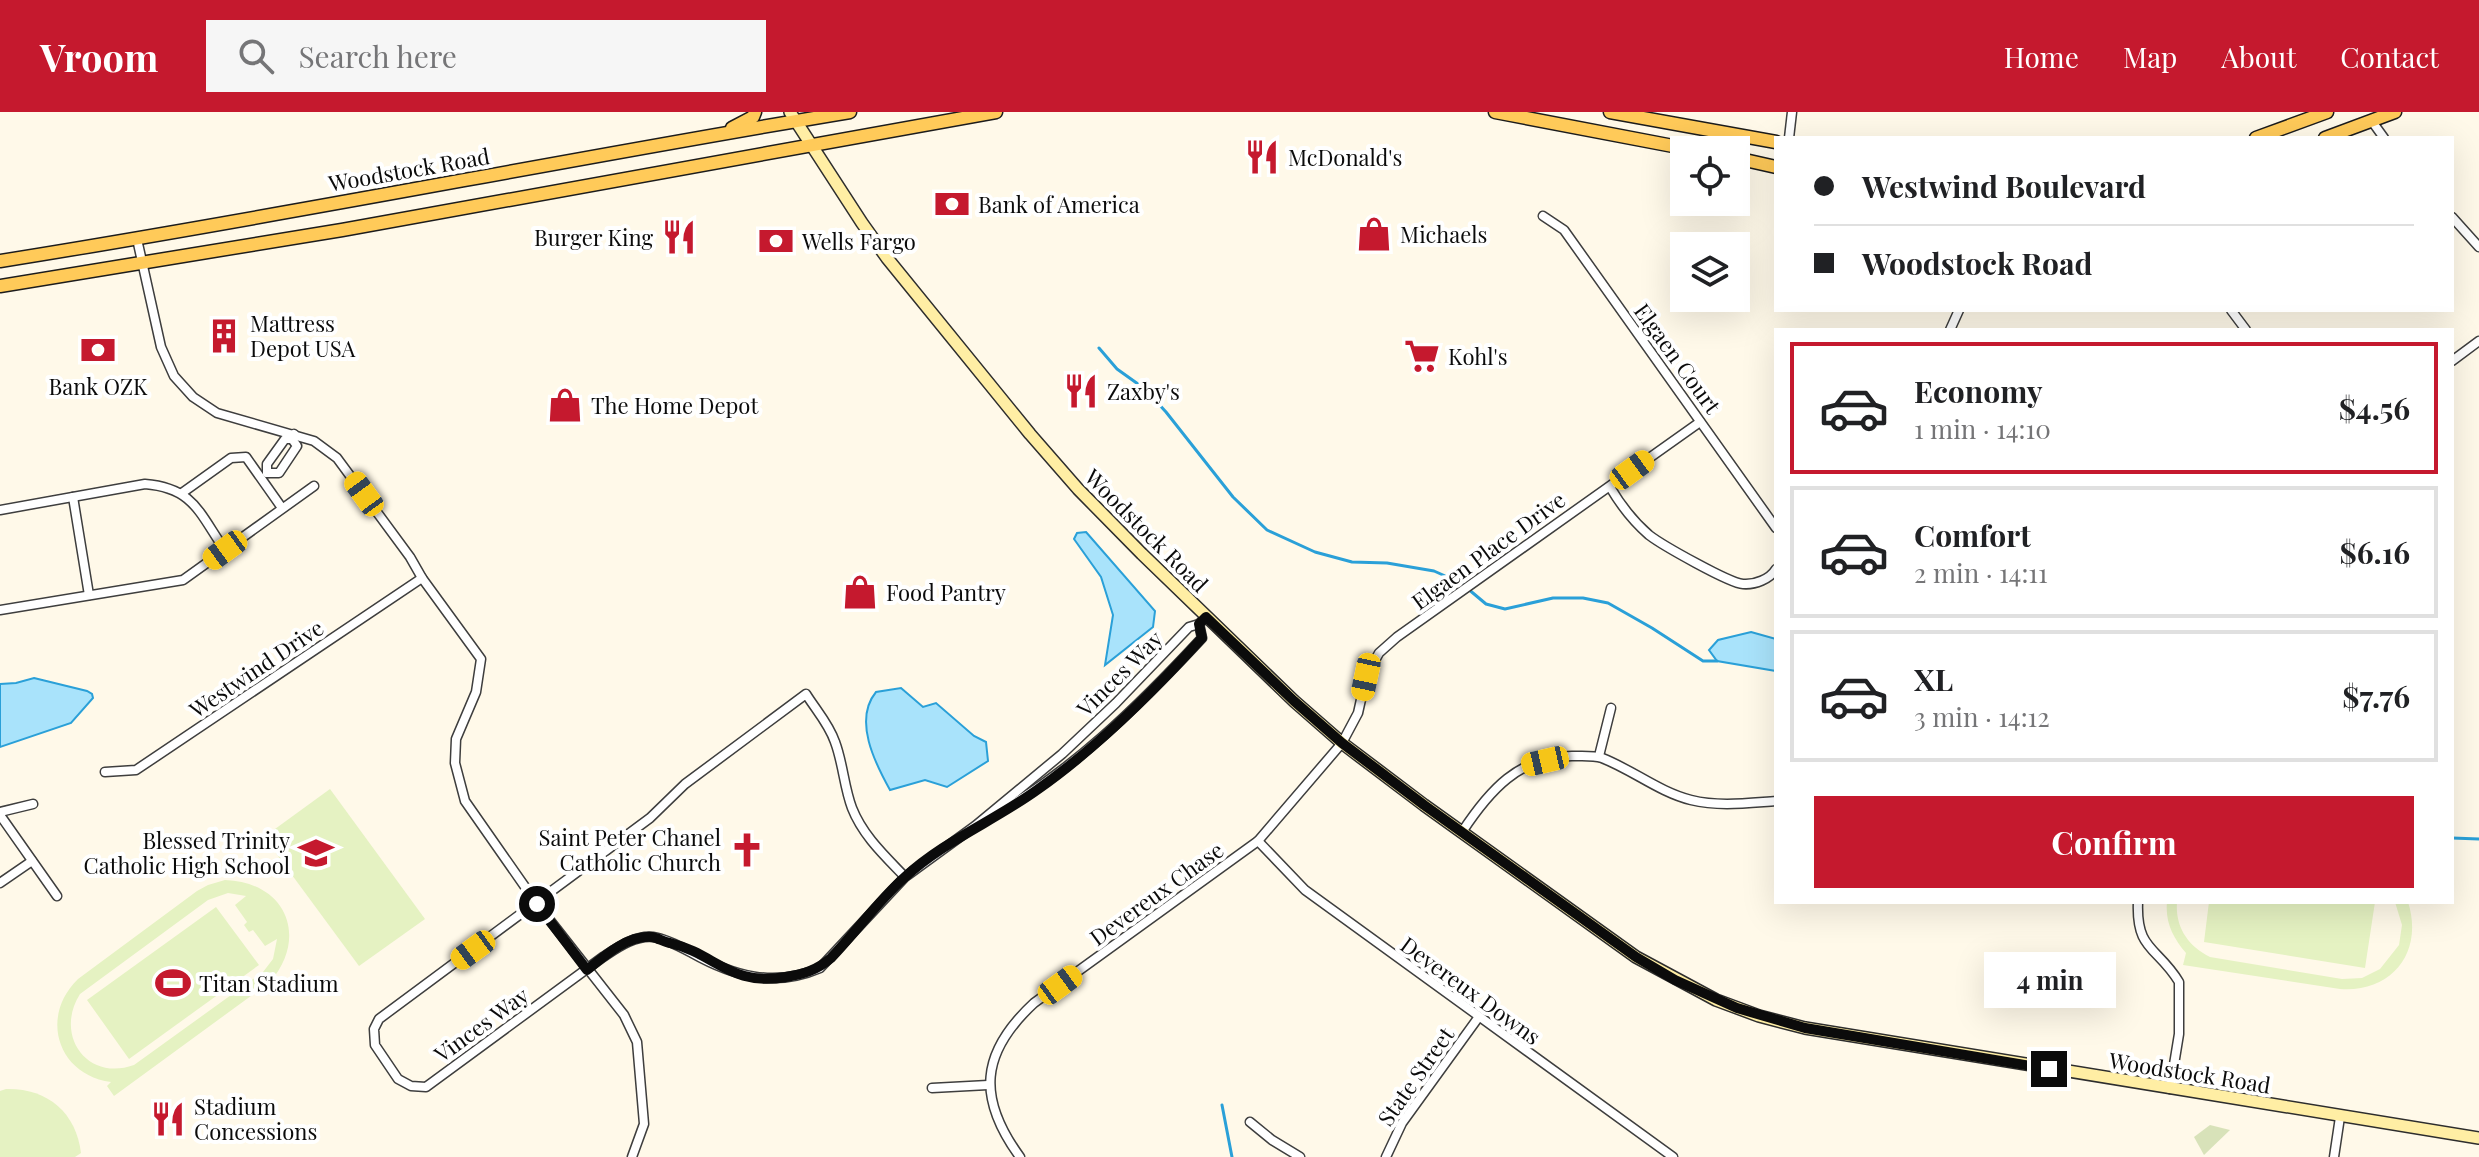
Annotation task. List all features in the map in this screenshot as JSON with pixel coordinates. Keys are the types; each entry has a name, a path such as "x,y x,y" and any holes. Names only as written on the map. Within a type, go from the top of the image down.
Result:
{"main road":[{"path":"722,133 753,117 755,112"},
{"path":"793,116 850,112"},
{"path":"0,286 142,264 996,112"},
{"path":"1495,112 1670,145"},
{"path":"1610,112 1774,142"},
{"path":"2261,136 2327,112"},
{"path":"2329,136 2368,116 2395,112"},
{"name":"Woodstock Road","path":"0,261 722,133 793,116"},
{"path":"1750,161 1774,167"}],"street":[{"path":"1789,136 1792,112"},
{"name":"Woodstock Road","path":"793,116 887,258 1082,494 1202,621 1342,743 1636,957 1702,993 1759,1016 1805,1028 2479,1138"},
{"path":"2368,116 2383,136"},
{"name":"Elgaen Court","path":"1543,216 1564,230 1774,525"},
{"path":"2454,219 2479,247"},
{"path":"137,239 161,347 174,376 193,397 217,413 314,441 337,458 481,659 476,692 456,739 455,763 465,801 537,904 624,1015 637,1042 644,1124 632,1157"},
{"path":"2454,360 2479,341"},
{"name":"Elgaen Place Drive","path":"1342,743 1358,713 1366,677 1379,653 1397,637 1700,422"},
{"path":"264,476 267,464 285,439 293,436"},
{"path":"264,476 279,473 297,446 293,436"},
{"path":"278,452 289,459"},
{"path":"182,493 231,458 246,457 264,476 282,508"},
{"path":"0,510 145,484 167,486 186,495 225,550"},
{"path":"0,610 183,580 314,486"},
{"path":"1610,487 1633,519 1650,535 1720,574 1742,584 1760,581 1774,572"},
{"path":"73,497 89,595"},
{"name":"Westwind Drive","path":"105,772 136,770 422,578"},
{"name":"Vinces Way","path":"905,877 861,827 852,809 836,743 806,694 685,784 650,818 379,1019 373,1040 398,1079 411,1086 426,1087 620,946 638,938 654,937 681,945 732,973 746,977 769,980 820,968 905,877 975,826 1071,745 1189,627 1202,621 1202,638 1141,701 1080,757 1023,800 975,826"},
{"path":"1599,756 1611,708"},
{"name":"Devereux Chase","path":"988,1085 992,1063 1013,1023 1034,1003 1258,841 1342,743"},
{"path":"1462,832 1479,806 1505,777 1528,765 1563,756 1599,756 1674,795 1694,801 1731,805 1774,801"},
{"path":"33,804 0,814 57,896"},
{"name":"Devereux Downs","path":"1258,841 1305,890 1673,1157"},
{"path":"0,883 32,861"},
{"path":"2138,904 2138,929 2143,940 2179,982 2179,1034 2170,1089"},
{"name":"State Street","path":"1386,1157 1402,1123 1478,1018"},
{"path":"932,1088 988,1085 1001,1127 1020,1157"},
{"path":"2334,1157 2340,1117"},
{"path":"1250,1122 1300,1157"}],"green space":[{"path":"330,789 425,919 359,966 264,837"},
{"path":"225,880 246,883 263,890 276,901 285,915 289,930 282,965 270,982 114,1096 107,1086 111,1082 93,1077 78,1068 60,1042 57,1026 59,1010 66,994 78,979 208,885","holes":["228,893 246,896 235,905 247,922 244,925 249,932 253,930 265,946 277,939 273,959 263,972 134,1065 117,1069 89,1061 73,1039 71,1025 80,994 208,900"]},
{"path":"2167,904 2177,904 2178,920 2184,935 2210,957 2342,979 2362,978 2380,969 2399,945 2402,925 2396,904 2408,904 2412,920 2407,953 2400,966 2375,984 2340,989 2183,965 2186,953 2177,942 2167,916"},
{"path":"2209,904 2375,904 2365,968 2204,942"},
{"name":"Titan Stadium","path":"216,907 259,965 129,1059 87,1000"},
{"path":"0,1091 34,1093 57,1105 73,1126 81,1153 75,1157 0,1157"},
{"path":"2210,1125 2230,1130 2204,1155 2194,1137"}],"water":[{"path":"1086,532 1155,611 1153,627 1105,665 1113,615 1101,577 1074,539 1077,533"},
{"path":"1751,632 1774,638 1774,671 1717,661 1709,650 1718,640"},
{"path":"34,678 87,691 93,698 71,723 0,747 0,684"},
{"path":"901,688 923,707 936,703 974,736 986,742 988,761 947,787 925,780 890,790 873,755 866,715 876,692"}],"waterway":[{"path":"1099,348 1117,369 1145,389 1233,497 1267,530 1315,552 1352,562 1387,563 1434,571 1461,583 1486,604 1505,609 1553,598 1583,598 1608,603 1703,661 1717,661"},
{"path":"2454,838 2479,839"},
{"path":"1222,1105 1232,1157"}],"place":[{"name":"McDonald's","path":"1262,157"},
{"name":"Bank of America","path":"952,204"},
{"name":"Michaels","path":"1374,234"},
{"name":"Burger King","path":"679,237"},
{"name":"Wells Fargo","path":"776,241"},
{"name":"Mattress Depot USA","path":"224,336"},
{"name":"Bank OZK","path":"98,350"},
{"name":"Kohl's","path":"1422,356"},
{"name":"Zaxby's","path":"1081,391"},
{"name":"The Home Depot","path":"565,405"},
{"name":"Food Pantry","path":"860,592"},
{"name":"Saint Peter Chanel Catholic Church","path":"747,850"},
{"name":"Blessed Trinity Catholic High School","path":"316,853"},
{"name":"Titan Stadium","path":"173,983"},
{"name":"Stadium Concessions","path":"168,1119"}],"route":[{"path":"537,904 587,970 620,946 638,938 654,937 681,945 732,973 746,977 769,980 820,968 905,877 975,826 1023,800 1080,757 1141,701 1202,638 1199,624 1206,617 1342,743 1636,957 1675,980 1737,1008 1805,1028 2049,1069"}]}
